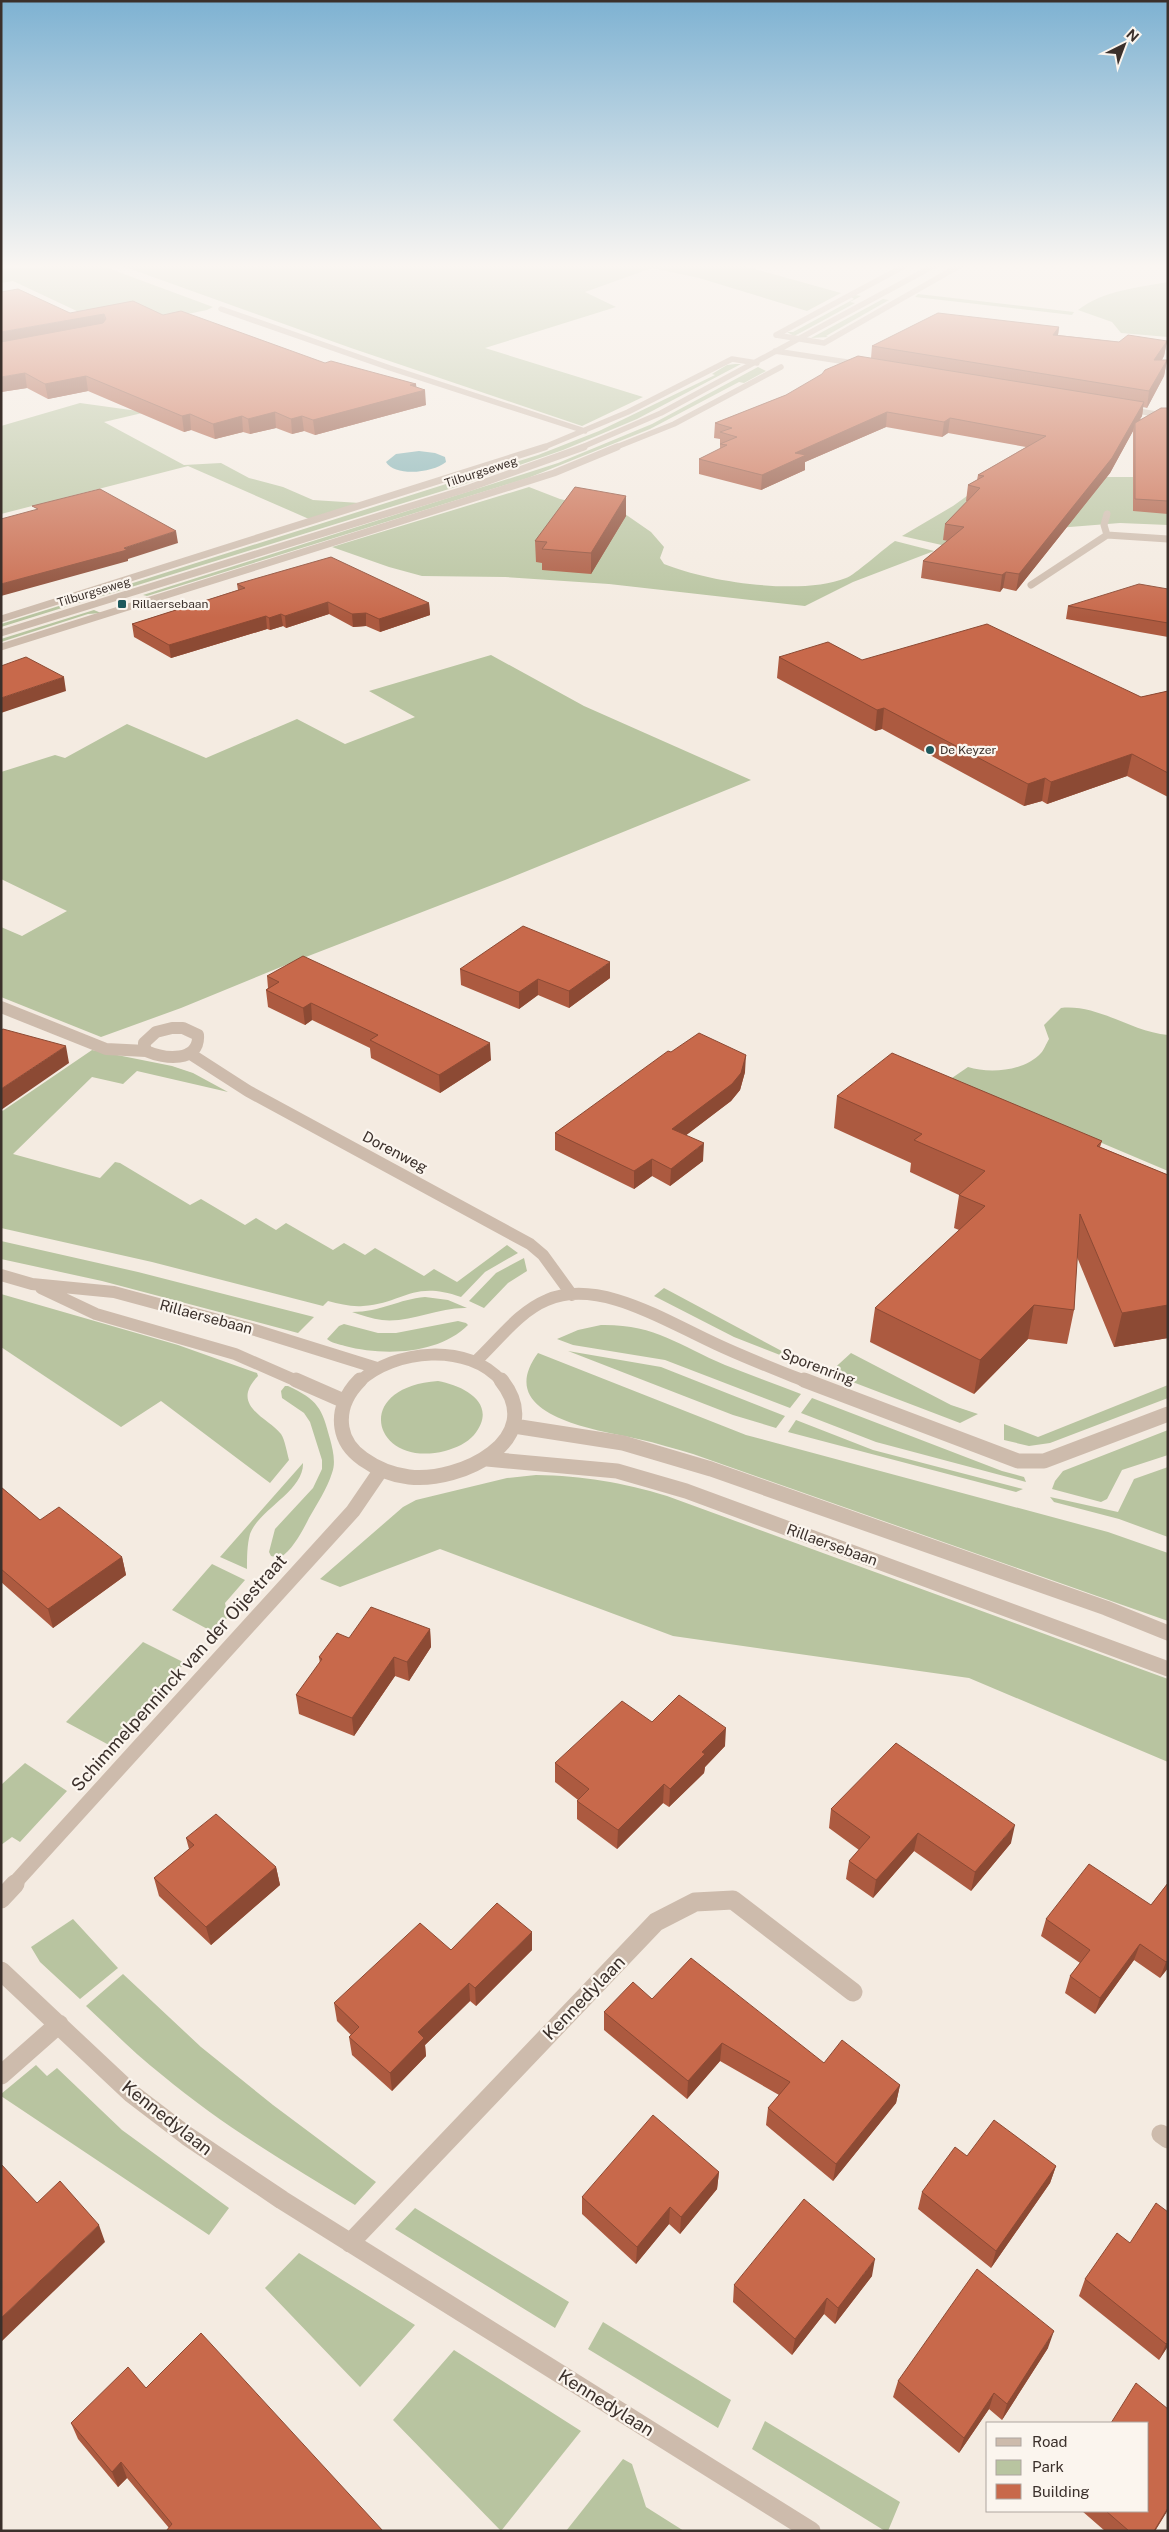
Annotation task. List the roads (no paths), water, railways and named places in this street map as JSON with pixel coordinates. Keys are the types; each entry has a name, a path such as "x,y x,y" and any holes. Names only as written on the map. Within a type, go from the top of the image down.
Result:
{"street":[{"path":"430,381 585,432"},
{"name":"Tilburgseweg","path":"1,619 475,472 585,432 687,381"},
{"name":"Tilburgseweg","path":"1,633 539,464 636,426 719,381"},
{"name":"Tilburgseweg","path":"1,647 545,476 666,427 754,381"},
{"path":"1114,407 1168,416"},
{"path":"1107,514 1104,525 1107,535"},
{"path":"1031,585 1107,535 1168,539"},
{"path":"1,1007 106,1049 146,1051 154,1056 165,1058 189,1053 197,1047 200,1041 198,1035 183,1028 159,1031 149,1036 144,1043 146,1051"},
{"name":"Dorenweg","path":"189,1053 248,1091 530,1244 543,1255 572,1295"},
{"name":"Rillaersebaan","path":"1,1275 32,1284 96,1314 235,1354 344,1401"},
{"name":"Rillaersebaan","path":"32,1284 114,1292 255,1330 377,1368"},
{"name":"Sporenring","path":"474,1362 541,1302 558,1296 585,1294 622,1301 655,1314 723,1348 1018,1461 1044,1461 1168,1414"},
{"path":"426,1354 451,1356 474,1362 498,1376 512,1396 516,1411 514,1426 504,1444 487,1459 463,1470 436,1477 408,1476 381,1470 359,1457 345,1440 340,1421 344,1401 357,1382 377,1368 401,1359 426,1354"},
{"path":"514,1426 623,1443 711,1468 1096,1605 1168,1633"},
{"name":"Rillaersebaan","path":"487,1459 617,1471 686,1491 1168,1669"},
{"name":"Schimmelpenninck van der Oijestraat","path":"1,1899 353,1511 381,1470"},
{"name":"Kennedylaan","path":"350,2242 656,1922 695,1902 733,1900 854,1992"},
{"name":"Kennedylaan","path":"1,1971 27,1992 132,2093 201,2146 350,2242 811,2531"},
{"path":"1,2074 59,2024"}],"water":[{"path":"419,451 435,453 445,457 446,462 432,469 414,472 397,470 386,462 396,454"}],"place":[{"name":"Rillaersebaan","path":"122,604"},
{"name":"De Keyzer","path":"930,750"}]}
